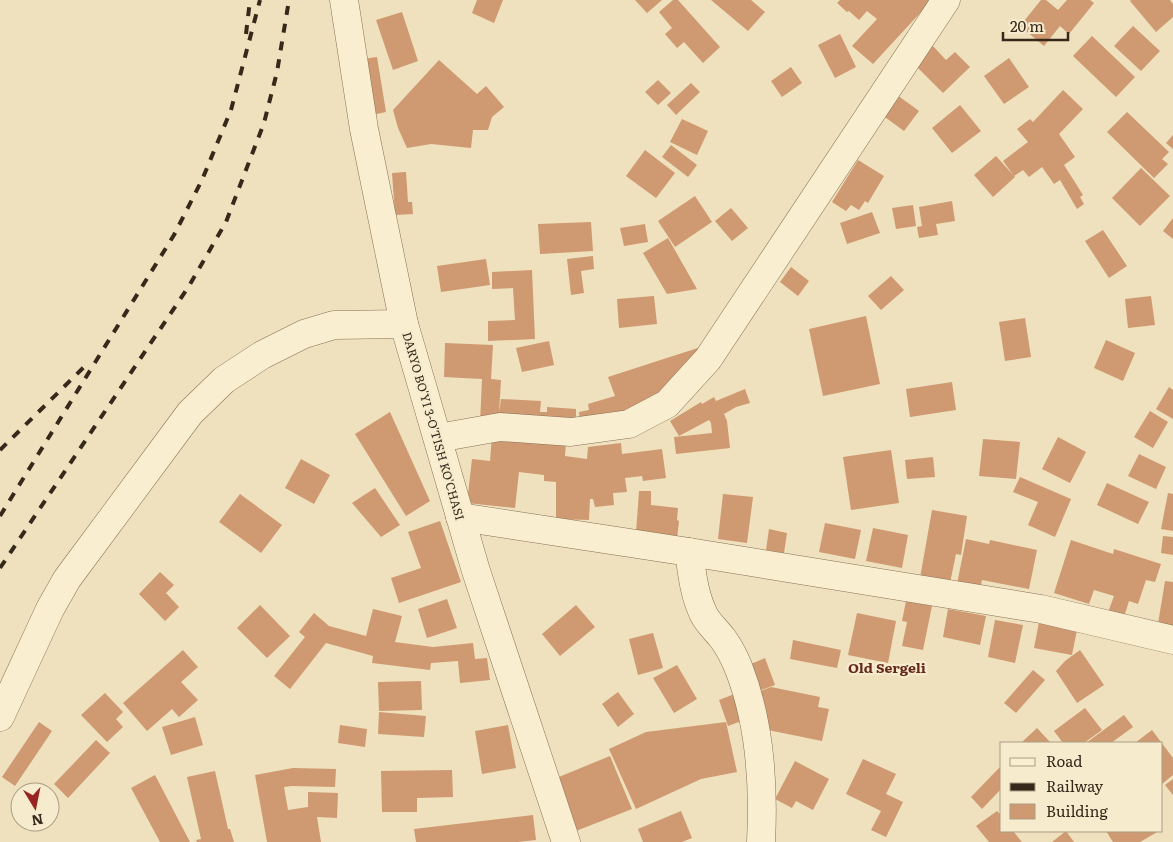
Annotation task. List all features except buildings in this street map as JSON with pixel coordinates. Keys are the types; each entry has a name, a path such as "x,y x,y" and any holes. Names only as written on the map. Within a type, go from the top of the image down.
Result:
{"street":[{"name":"DARYO BO'YI 3-O'TISH KO'CHASI","path":"344,0 364,129 404,324 460,518 566,842"},
{"path":"438,438 500,427 571,432 629,424 667,404 708,360 946,0"},
{"path":"0,717 50,609 67,579 190,414 224,380 262,354 304,334 334,325 404,324"},
{"path":"460,518 689,552 1041,609 1173,640"},
{"path":"689,552 696,597 705,617 724,640 738,667 750,701 758,742 763,810 761,842"}],"railway":[{"path":"246,34 250,0"},
{"path":"0,516 174,235 202,180 231,110 260,0"},
{"path":"0,568 189,286 226,222 264,123 277,72 289,0"},
{"path":"0,450 88,363"}],"district":[{"name":"Old Sergeli","path":"887,667"}]}
